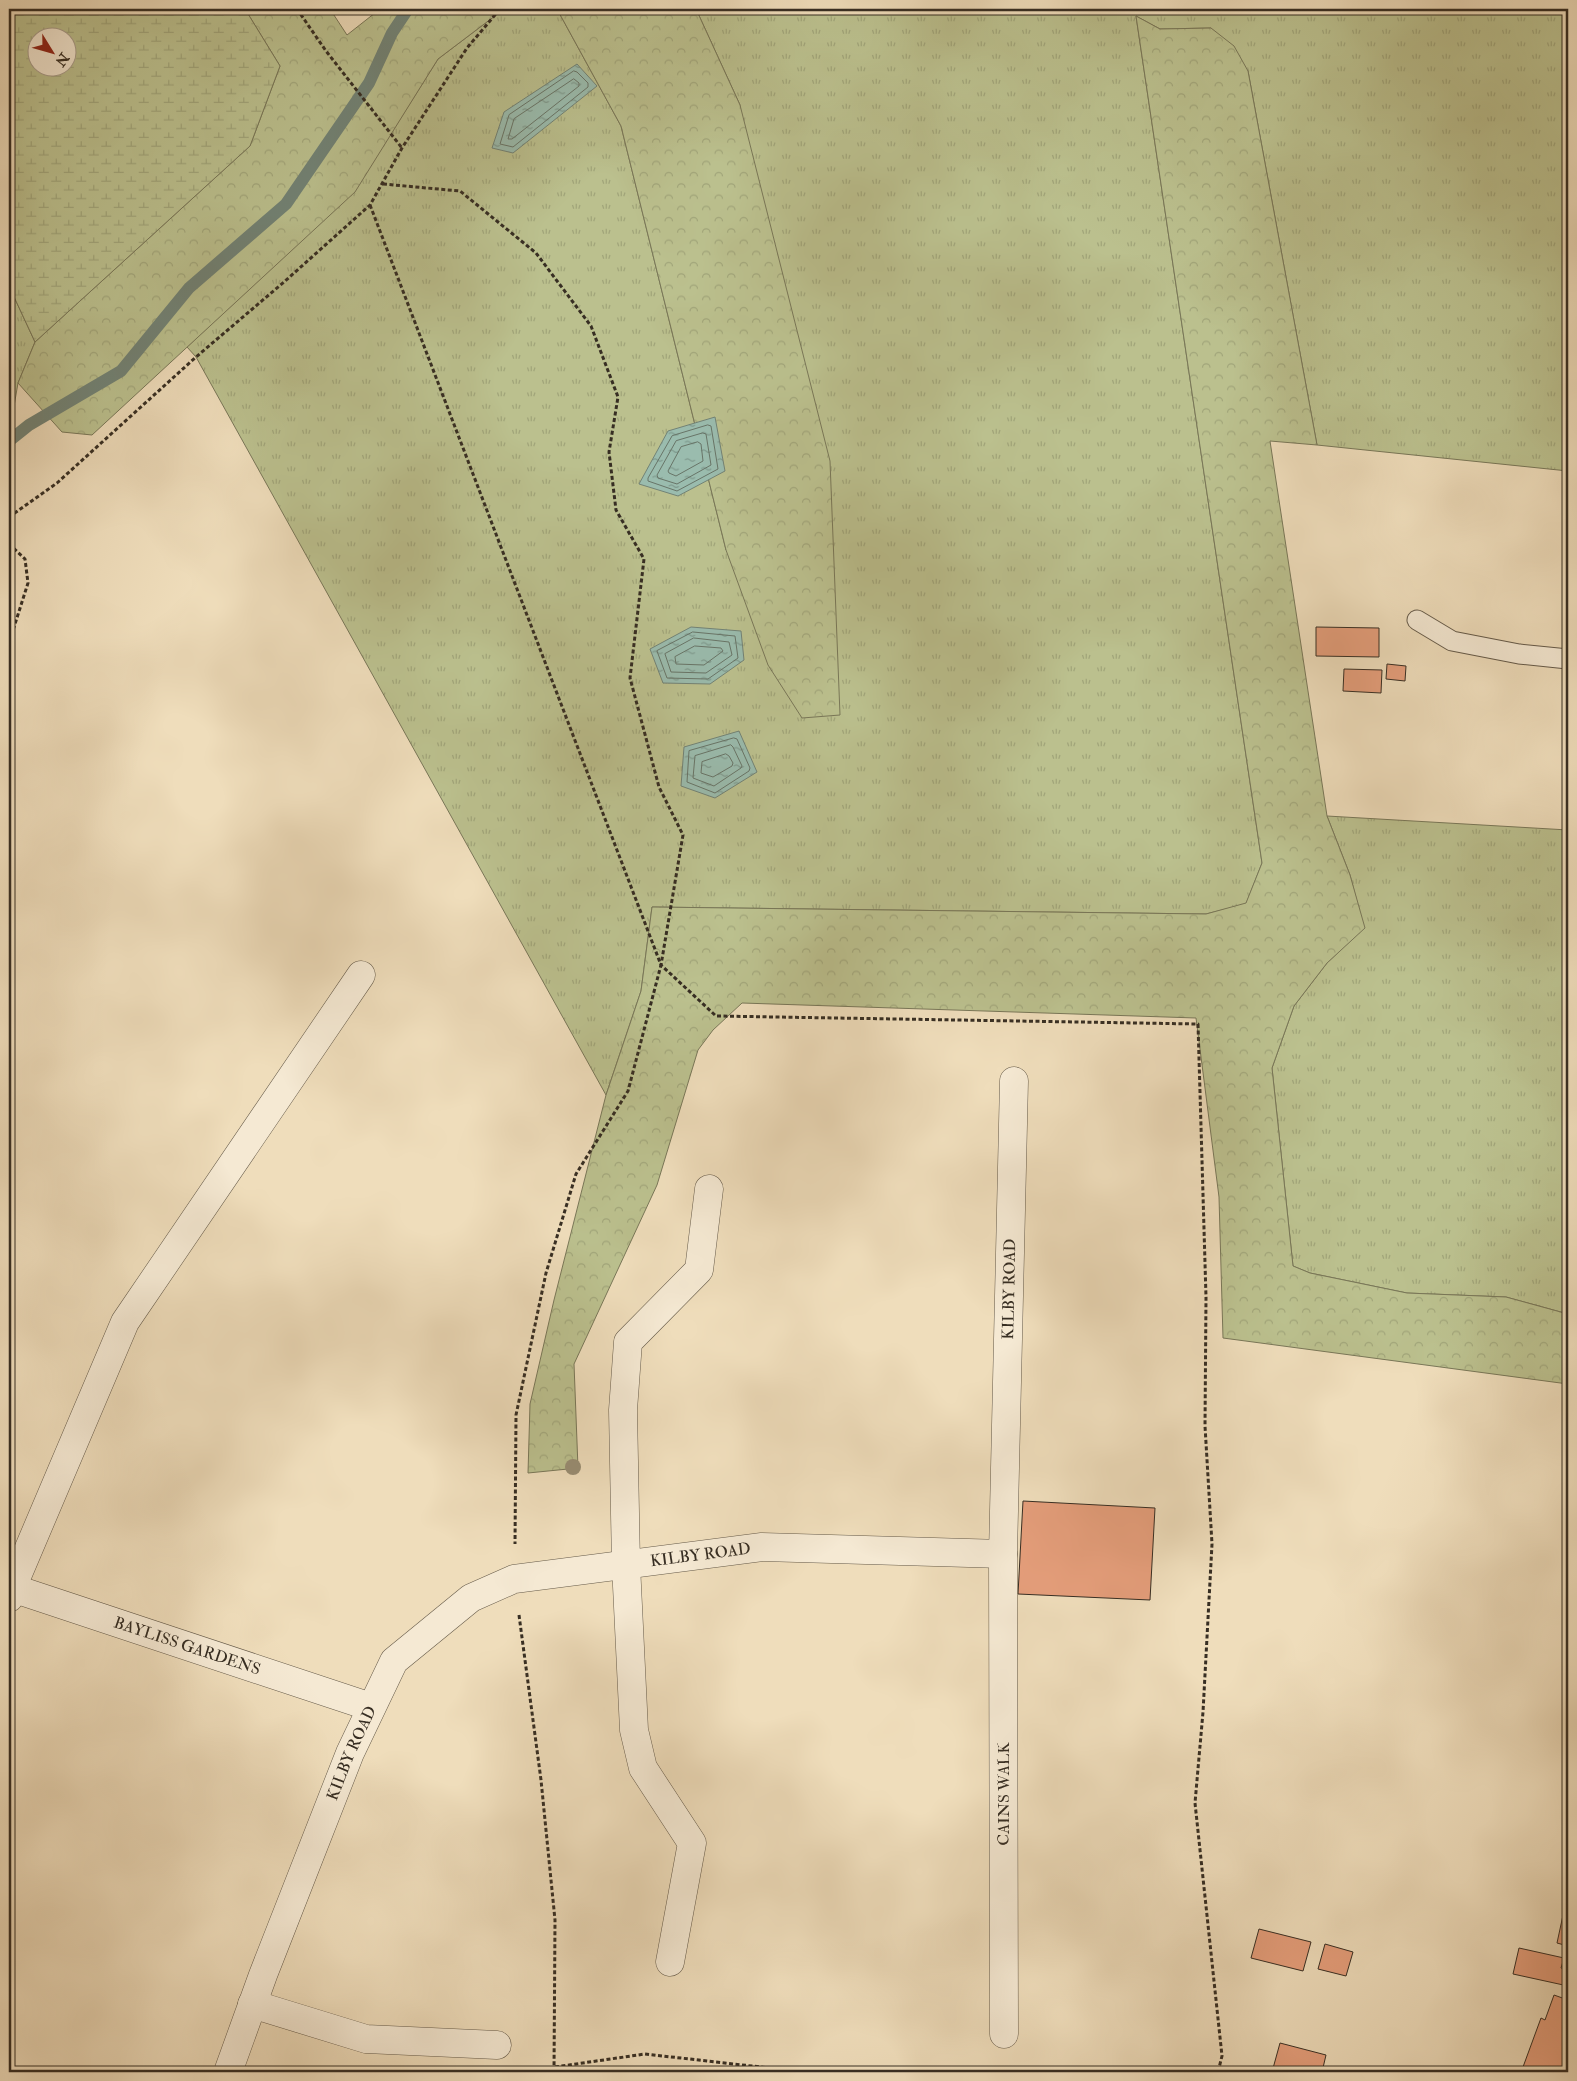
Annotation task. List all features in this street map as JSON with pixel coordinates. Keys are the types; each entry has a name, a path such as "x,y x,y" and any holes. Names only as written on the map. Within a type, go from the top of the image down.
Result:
{"street":[{"path":"10,1593 124,1322 361,975"},
{"name":"KILBY ROAD","path":"228,2072 252,2004 350,1753 394,1661 471,1598 514,1579 762,1547 1003,1554 1014,1081"},
{"path":"670,1962 692,1843 643,1768 634,1730 626,1565 623,1410 628,1342 699,1270 710,1189"},
{"name":"CAINS WALK","path":"1003,1554 1004,2034"},
{"name":"BAYLISS GARDENS","path":"10,1593 371,1707"},
{"path":"252,2004 366,2039 497,2045"}],"lane":[{"path":"1417,620 1452,641 1519,654 1568,658"}],"path":[{"path":"297,9 326,51 402,148"},
{"path":"9,517 57,483 196,357 284,282 370,204 402,148 466,48 500,9"},
{"path":"383,184 460,191 536,253 591,326 618,396 609,452 616,510 644,559 630,678 659,787 683,835 661,965 628,1091 576,1174 546,1272 516,1415 514,1579 541,1780 555,1920 554,2072"},
{"path":"370,204 661,965 716,1016 1198,1024 1206,1297 1205,1426 1212,1544 1203,1712 1194,1803 1222,2056 1218,2072"},
{"path":"9,544 26,559 28,583 9,643"},
{"path":"554,2067 645,2054 805,2072"}],"green space":[{"path":"9,9 245,9 280,66 250,146 35,342 9,286"},
{"path":"245,9 330,9 347,35 380,9 504,9 438,59 355,192 92,435 62,432 18,383 35,342 250,146 280,66"},
{"path":"504,9 557,9 621,126 726,550 740,105 696,9 1568,9 1568,471 1317,445 1248,71 1211,28 1160,29 1136,16 1262,863 1246,904 1206,914 652,907 641,991 606,1095 196,357 187,347 354,192 438,59"},
{"path":"557,9 696,9 740,105 830,461 840,715 802,718 768,665 726,550 621,126"},
{"path":"1136,16 1160,29 1211,28 1234,46 1248,71 1317,445 1270,441 1327,816 1350,875 1365,928 1327,963 1294,1006 1272,1068 1293,1266 1310,1273 1407,1293 1506,1297 1568,1314 1568,1384 1223,1338 1219,1197 1196,1018 742,1003 713,1030 698,1050 657,1185 574,1364 578,1468 528,1473 530,1404 554,1300 606,1095 641,991 652,907 1206,914 1246,903 1262,863"},
{"path":"9,286 35,342 18,383 13,412 9,415"},
{"path":"1327,816 1568,830 1568,1314 1506,1297 1407,1293 1310,1273 1293,1266 1272,1068 1294,1006 1327,963 1364,928 1350,875"},
{"path":"635,2067 724,2071 736,2072 618,2072"}],"water":[{"path":"577,64 597,86 513,153 492,148 504,112"},
{"path":"715,417 725,471 678,496 639,484 668,431"},
{"path":"691,627 741,631 744,660 710,684 663,683 650,649"},
{"path":"739,731 757,772 715,798 681,786 684,747"}],"building":[{"path":"1316,627 1379,628 1379,657 1316,656"},
{"path":"1387,664 1406,666 1405,681 1386,679"},
{"path":"1344,669 1382,670 1381,693 1343,691"},
{"path":"1023,1501 1155,1508 1150,1600 1018,1594"},
{"path":"1568,1892 1568,1946 1557,1943"},
{"path":"1259,1929 1311,1942 1303,1971 1251,1958"},
{"path":"1325,1944 1353,1952 1346,1976 1318,1969"},
{"path":"1519,1948 1564,1958 1561,1968 1568,1970 1568,1986 1513,1974"},
{"path":"1554,1995 1568,2000 1568,2072 1539,2072 1523,2067 1541,2018 1545,2020"},
{"path":"1280,2043 1326,2055 1322,2072 1272,2072"}],"waterway":[{"path":"9,441 29,425 121,371 189,288 286,204 369,83 392,33 408,9"}]}
